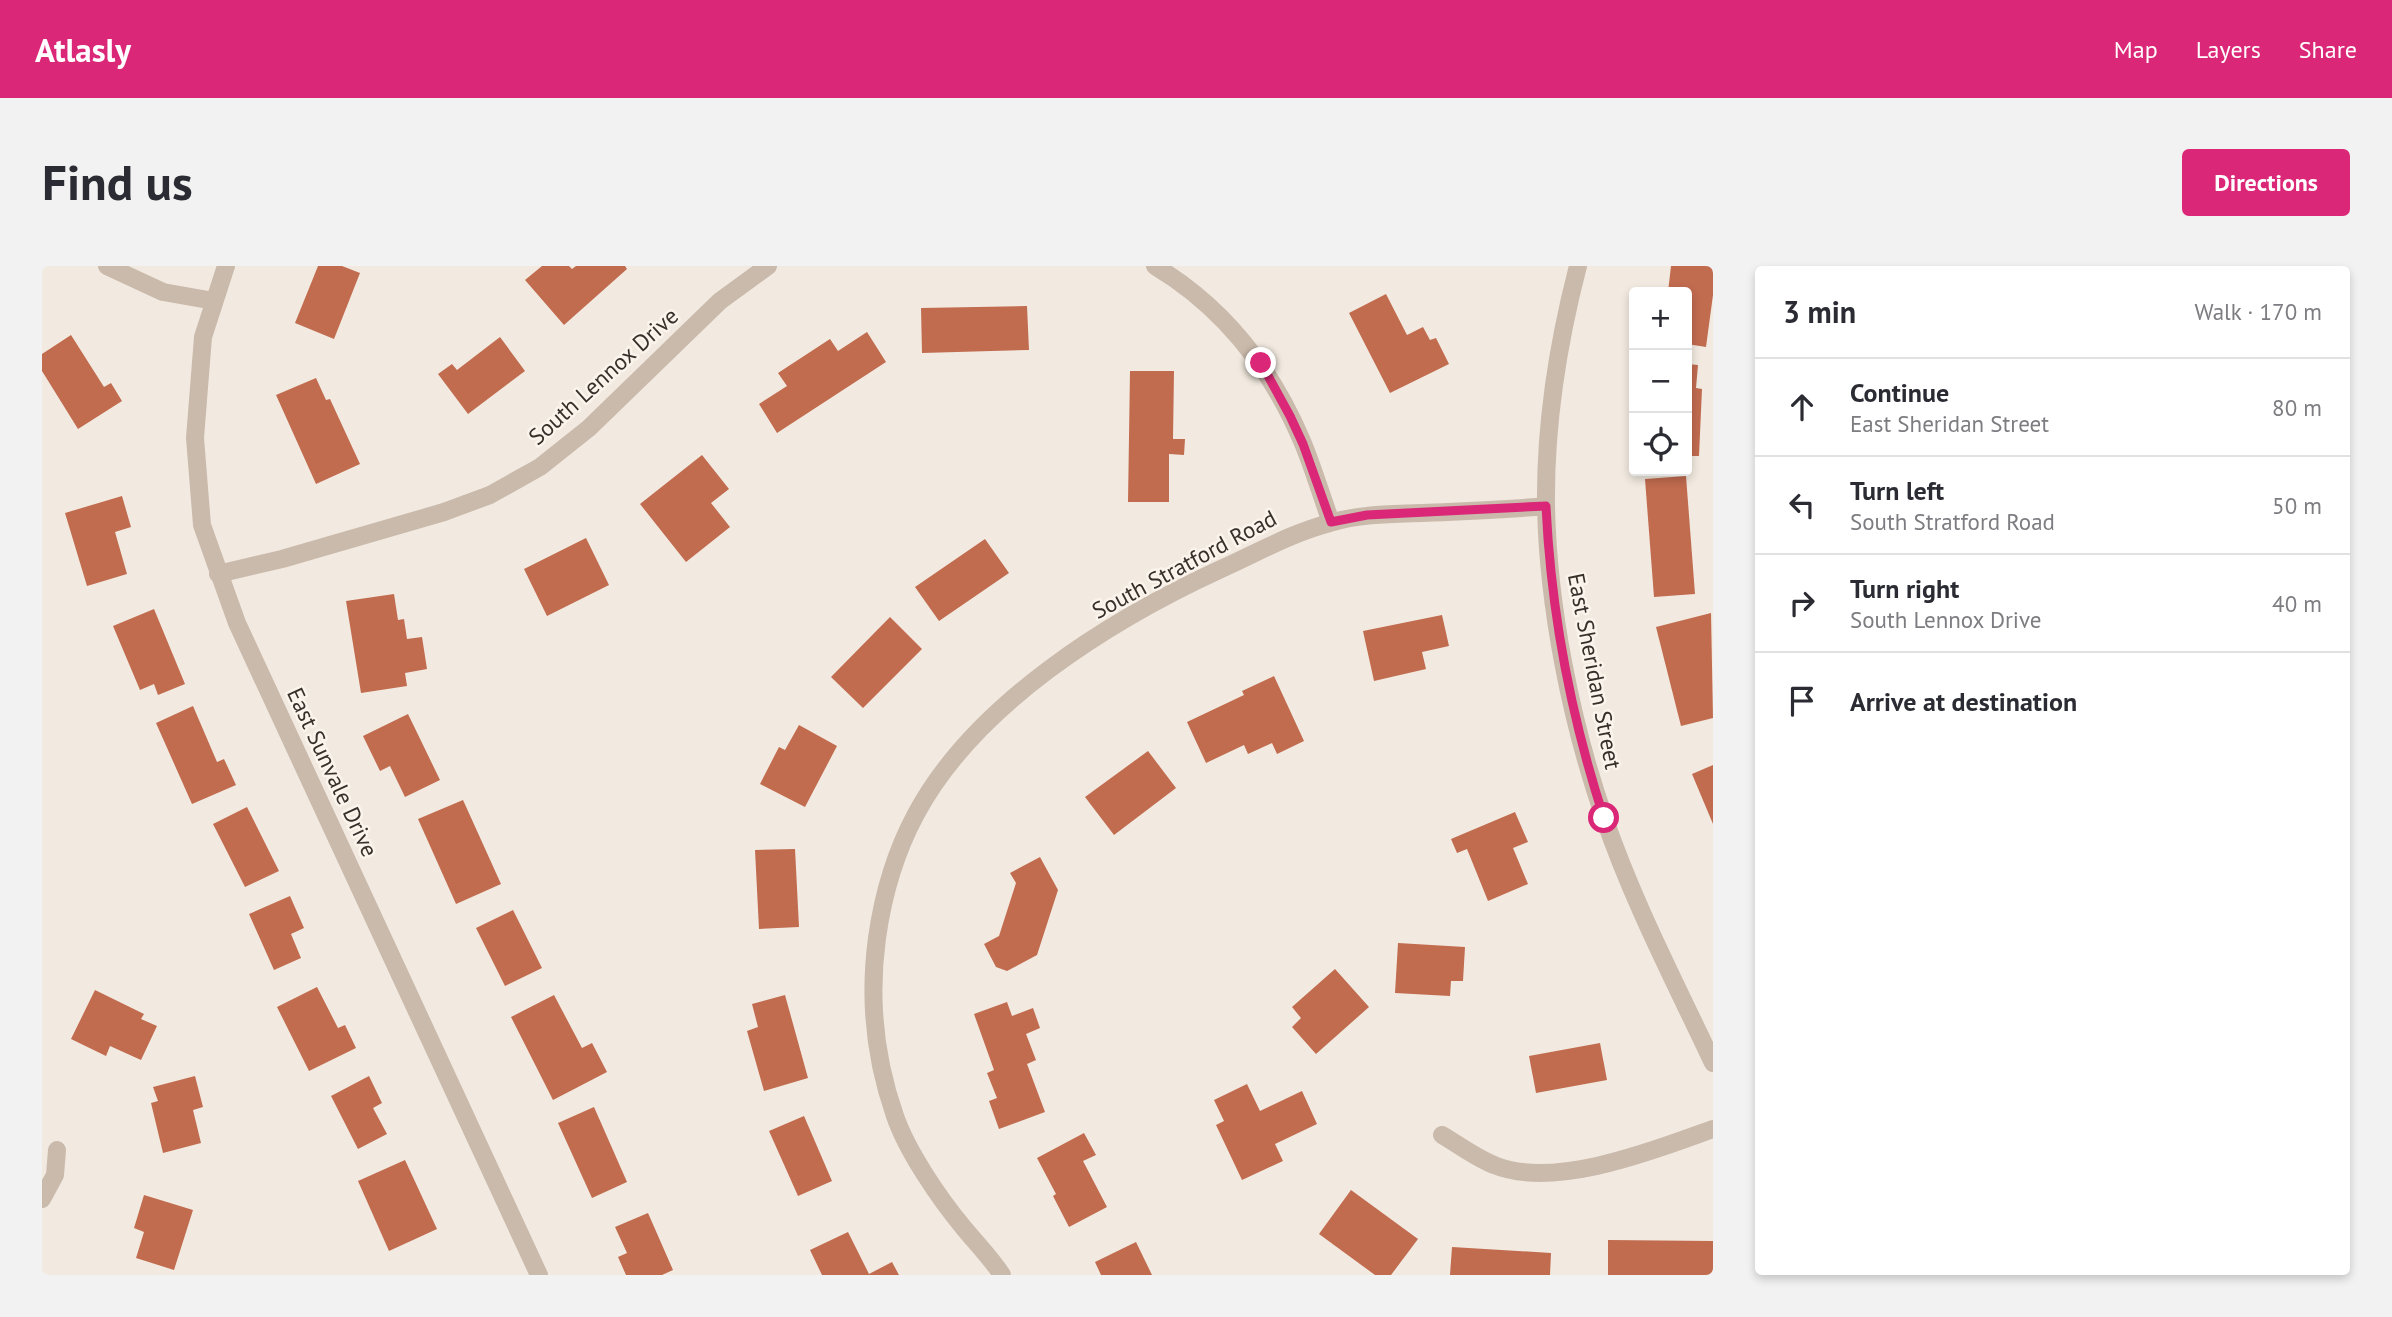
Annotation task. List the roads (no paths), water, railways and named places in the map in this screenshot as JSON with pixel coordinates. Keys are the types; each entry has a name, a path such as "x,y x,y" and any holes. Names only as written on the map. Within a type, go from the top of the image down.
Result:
{"street":[{"path":"107,266 163,292 214,301"},
{"name":"East Sunvale Drive","path":"226,266 203,337 195,438 202,525 242,636 539,1275"},
{"name":"South Lennox Drive","path":"218,574 282,559 444,512 490,495 540,467 589,428 720,301 768,266"},
{"path":"1155,266 1180,281 1223,318 1261,363 1299,434 1331,522"},
{"name":"East Sheridan Street","path":"1578,266 1570,297 1547,454 1549,564 1559,628 1583,752 1604,818 1630,883 1713,1063"},
{"name":"South Stratford Road","path":"1002,1275 960,1224 915,1158 895,1118 881,1069 874,1022 873,966 881,907 899,849 932,788 970,739 1018,695 1083,645 1152,604 1293,534 1331,522 1367,515 1546,506"},
{"path":"1442,1135 1494,1166 1534,1173 1560,1172 1622,1161 1713,1129"},
{"path":"42,1199 55,1175 57,1150"}]}
